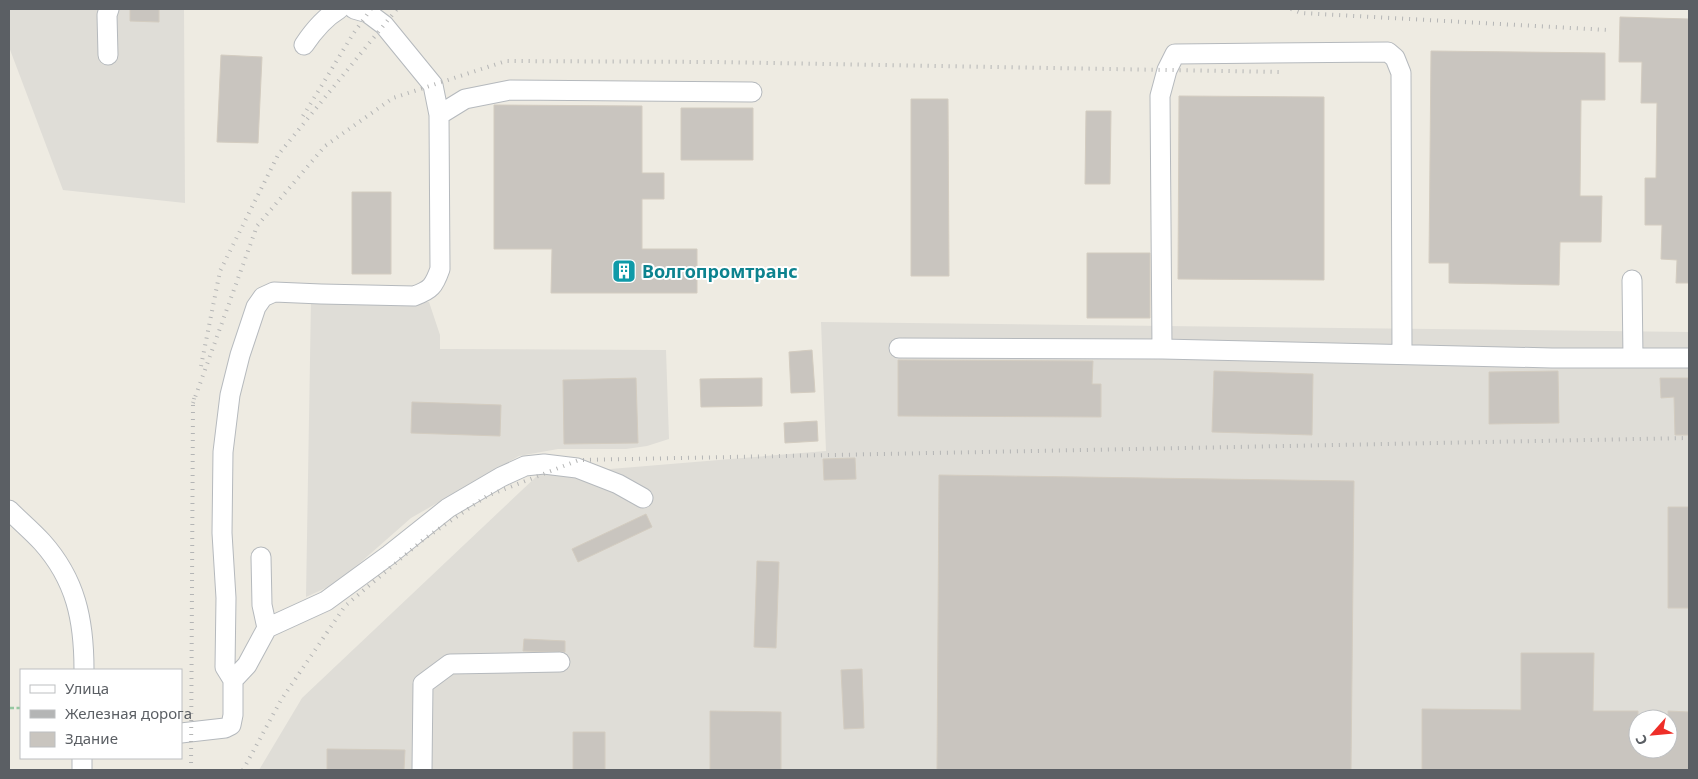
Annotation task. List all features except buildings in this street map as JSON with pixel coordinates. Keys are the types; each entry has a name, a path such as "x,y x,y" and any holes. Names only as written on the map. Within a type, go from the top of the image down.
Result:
{"street":[{"path":"108,55 107,15 109,9"},
{"path":"304,45 317,27 329,15 339,9"},
{"path":"182,733 225,728 232,725 233,680 225,667 226,598 222,533 222,452 230,395 240,355 256,307 263,296 274,292 414,296 428,292 436,282 440,270 439,114 432,85 384,25 368,13 354,9"},
{"path":"1162,349 1160,96 1166,70 1175,54 1388,52 1395,58 1401,73 1402,354"},
{"path":"439,114 465,99 510,90 752,92"},
{"path":"1632,280 1633,358"},
{"path":"899,348 1162,349 1552,358 1689,358"},
{"path":"233,680 247,665 267,628 326,601 389,555 448,508 501,477 525,466 544,464 577,468 618,484 643,498"},
{"path":"9,510 42,542 60,565 70,583 82,623 84,669"},
{"path":"260,557 262,605 267,628"},
{"path":"422,770 423,684 450,664 560,662"}],"shaded area":[{"path":"9,9 184,9 185,203 63,190 9,47"},
{"path":"311,300 429,302 440,335 440,349 666,350 669,439 647,446 626,449 558,449 519,456 411,518 345,576 328,587 306,597"},
{"path":"821,322 1689,332 1689,770 259,770 302,698 538,475 826,451"}],"railway":[{"path":"303,116 353,34 371,9"},
{"path":"201,366 220,271 278,155 397,9"},
{"path":"1291,9 1301,13 1608,30"},
{"path":"193,403 257,226 325,146 393,98 506,61 713,62 1280,72"},
{"path":"191,770 193,403 195,395"},
{"path":"243,770 281,700 345,606 424,539 487,496 579,460 1689,438"}],"place":[{"name":"Волгопромтранс","path":"624,271"}]}
